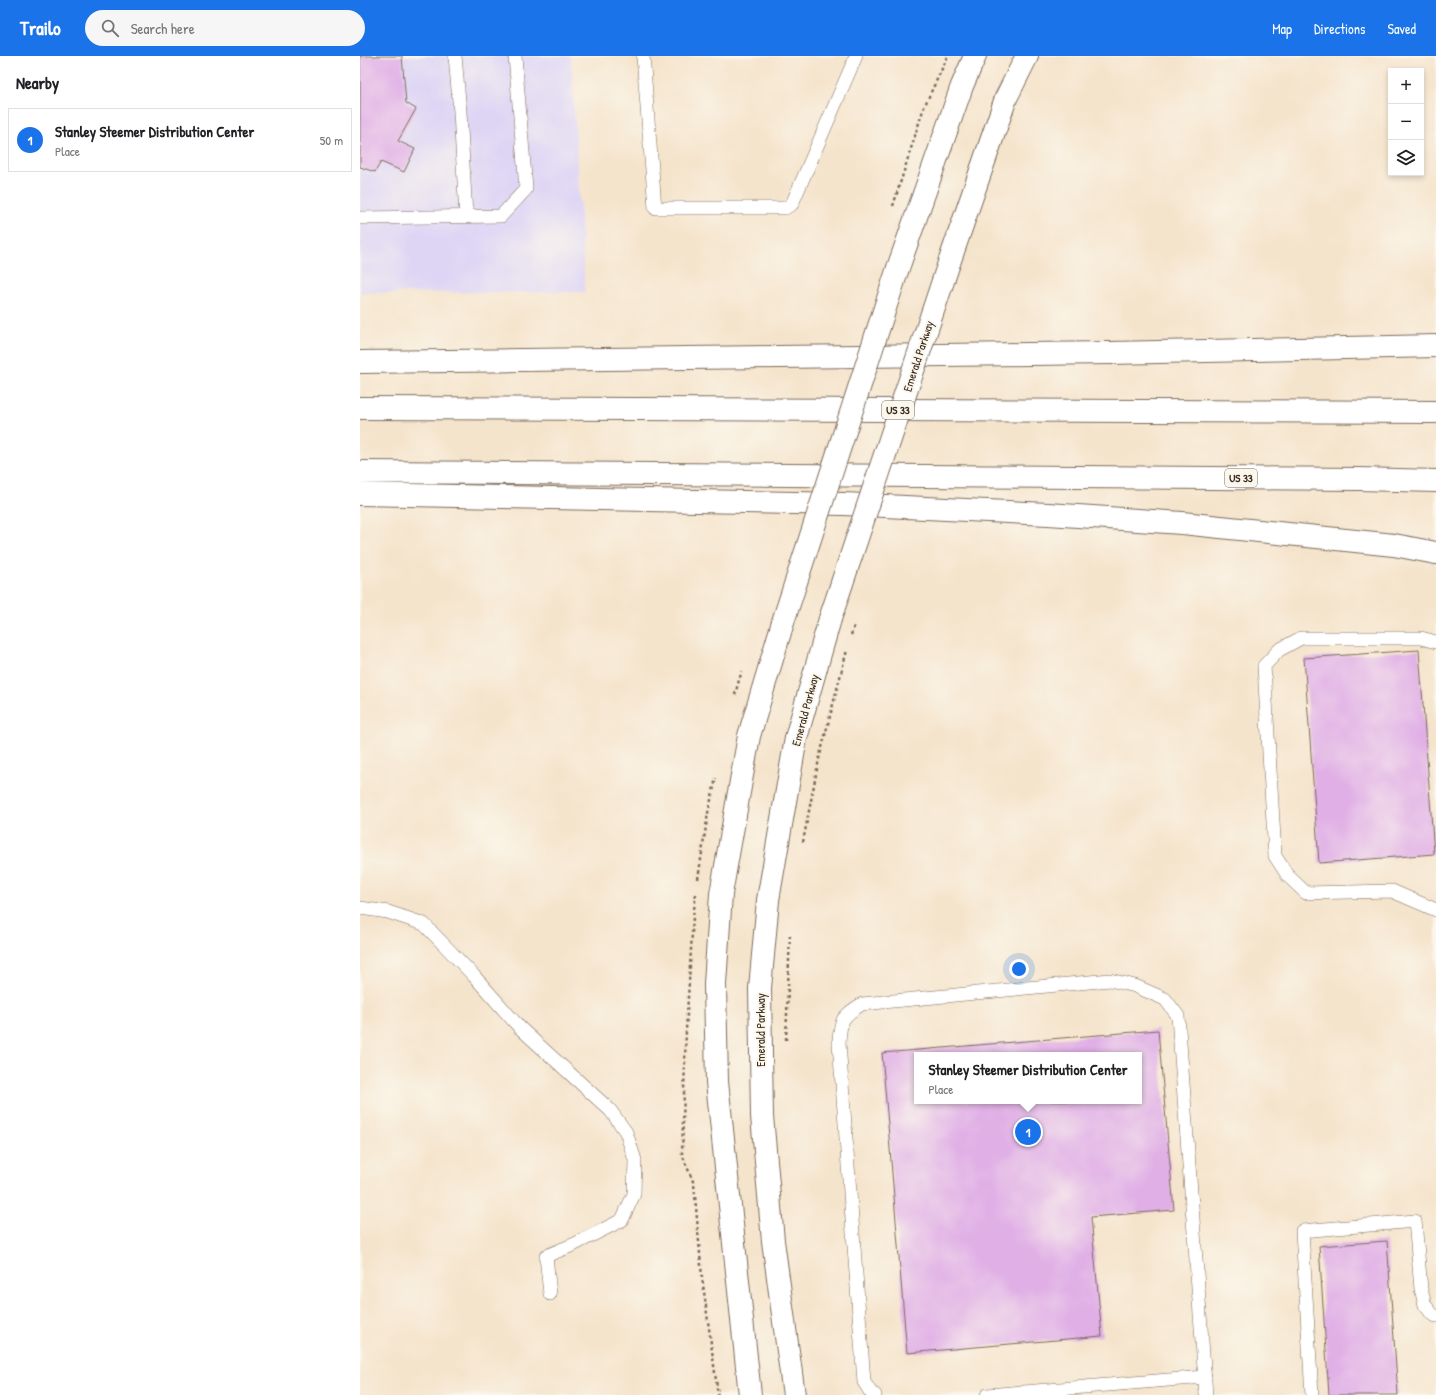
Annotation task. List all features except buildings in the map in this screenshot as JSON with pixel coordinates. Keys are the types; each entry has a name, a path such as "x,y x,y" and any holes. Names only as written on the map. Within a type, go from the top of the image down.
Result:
{"main road":[{"path":"750,1395 717,1082 715,984 721,894 749,736 783,622 898,268 962,86 975,56"},
{"name":"Emerald Parkway","path":"794,1395 773,1240 762,1124 760,1076 760,988 768,900 796,738 830,619 948,263 1006,98 1027,56"},
{"path":"360,362 1118,352 1436,346"},
{"name":"US 33","path":"360,408 1436,412"},
{"name":"US 33","path":"360,472 1359,479 1436,481"},
{"path":"360,494 844,504 1048,514 1182,523 1394,545 1436,553"}],"lane":[{"path":"455,56 466,216"},
{"path":"360,218 501,216 526,189 515,56"},
{"path":"643,56 655,208 785,208 792,204 856,56"},
{"path":"1436,642 1420,638 1301,638 1278,650 1264,666 1275,856 1288,876 1306,893 1392,891 1436,910"},
{"path":"360,908 388,912 424,924 474,976 520,1028 610,1110 626,1132 635,1160 634,1194 622,1220 575,1244 546,1256 550,1294"},
{"path":"875,1395 871,1393 864,1382 839,1043 840,1024 849,1012 862,1004 1110,980 1135,986 1165,999 1178,1016 1206,1395"},
{"path":"1312,1395 1302,1231 1415,1221 1421,1289 1425,1305 1432,1314 1436,1316"},
{"path":"987,1395 1205,1377"}],"path":[{"path":"893,207 924,107 948,56"},
{"path":"849,642 851,635"},
{"path":"802,849 819,759 847,649"},
{"path":"786,1041 790,932"}],"shaded area":[{"path":"360,56 571,56 585,292 360,293"}],"place":[{"name":"Stanley Steemer Distribution Center","path":"1028,1132"}]}
